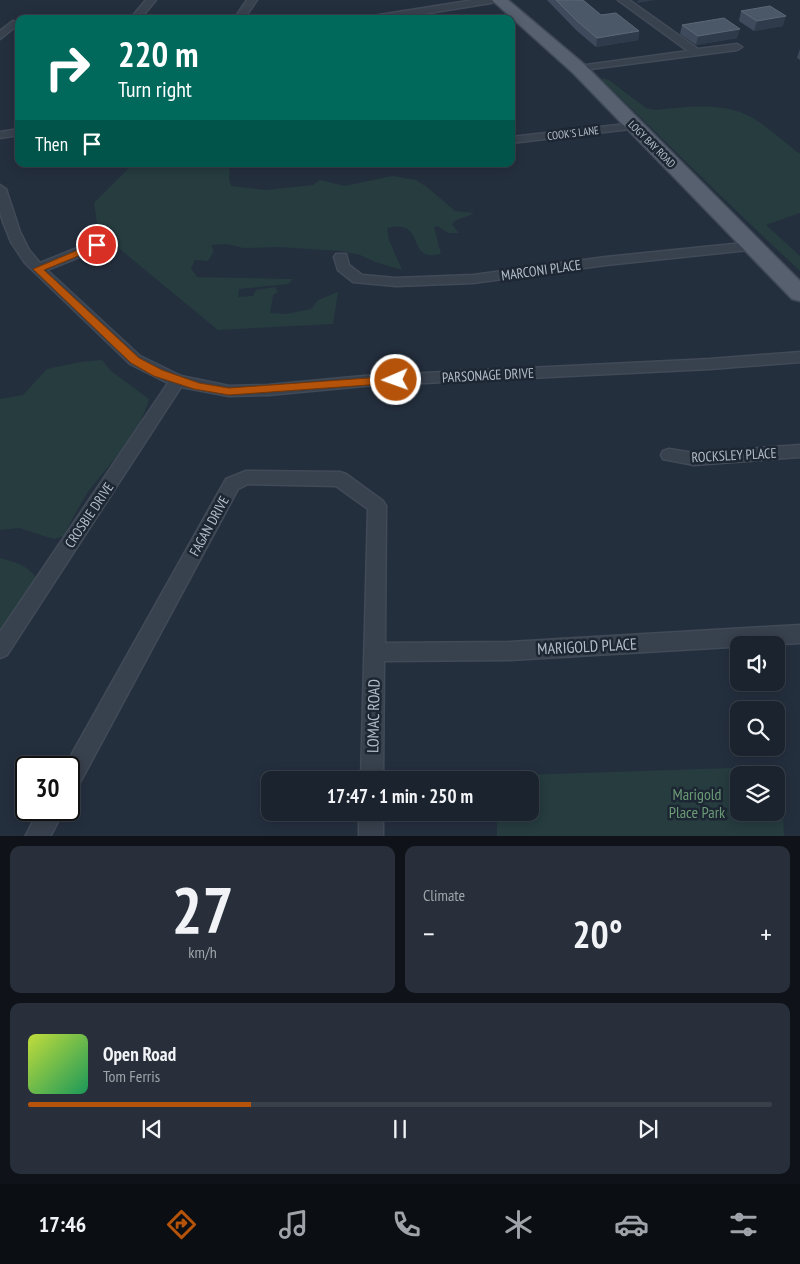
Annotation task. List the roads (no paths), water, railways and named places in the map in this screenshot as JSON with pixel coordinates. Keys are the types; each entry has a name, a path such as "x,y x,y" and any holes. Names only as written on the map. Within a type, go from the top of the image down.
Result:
{"main road":[{"name":"LOGY BAY ROAD","path":"499,0 578,70 800,294"}],"street":[{"path":"138,15 151,0"},
{"path":"242,15 252,0"},
{"path":"398,15 491,0"},
{"path":"623,0 697,53"},
{"path":"0,36 13,24"},
{"path":"578,70 737,47"},
{"name":"COOK'S LANE","path":"515,140 635,126"},
{"path":"0,135 15,133"},
{"name":"PARSONAGE DRIVE","path":"0,190 18,246 26,257 135,360 177,381 229,391 268,390 364,381 710,364 800,357"},
{"path":"38,269 97,245"},
{"name":"MARCONI PLACE","path":"341,258 343,268 358,278 396,282 473,279 606,261 753,246"},
{"name":"CROSBIE DRIVE","path":"0,649 177,381"},
{"name":"ROCKSLEY PLACE","path":"669,455 694,459 800,451"},
{"name":"FAGAN DRIVE","path":"80,760 232,484 246,477 340,479 377,506 374,652"},
{"name":"MARIGOLD PLACE","path":"374,652 510,651 800,634"},
{"name":"LOMAC ROAD","path":"372,771 374,652"},
{"path":"37,836 46,821"},
{"path":"371,821 371,836"}],"park label":[{"name":"Marigold Place Park","path":"697,803"}]}
